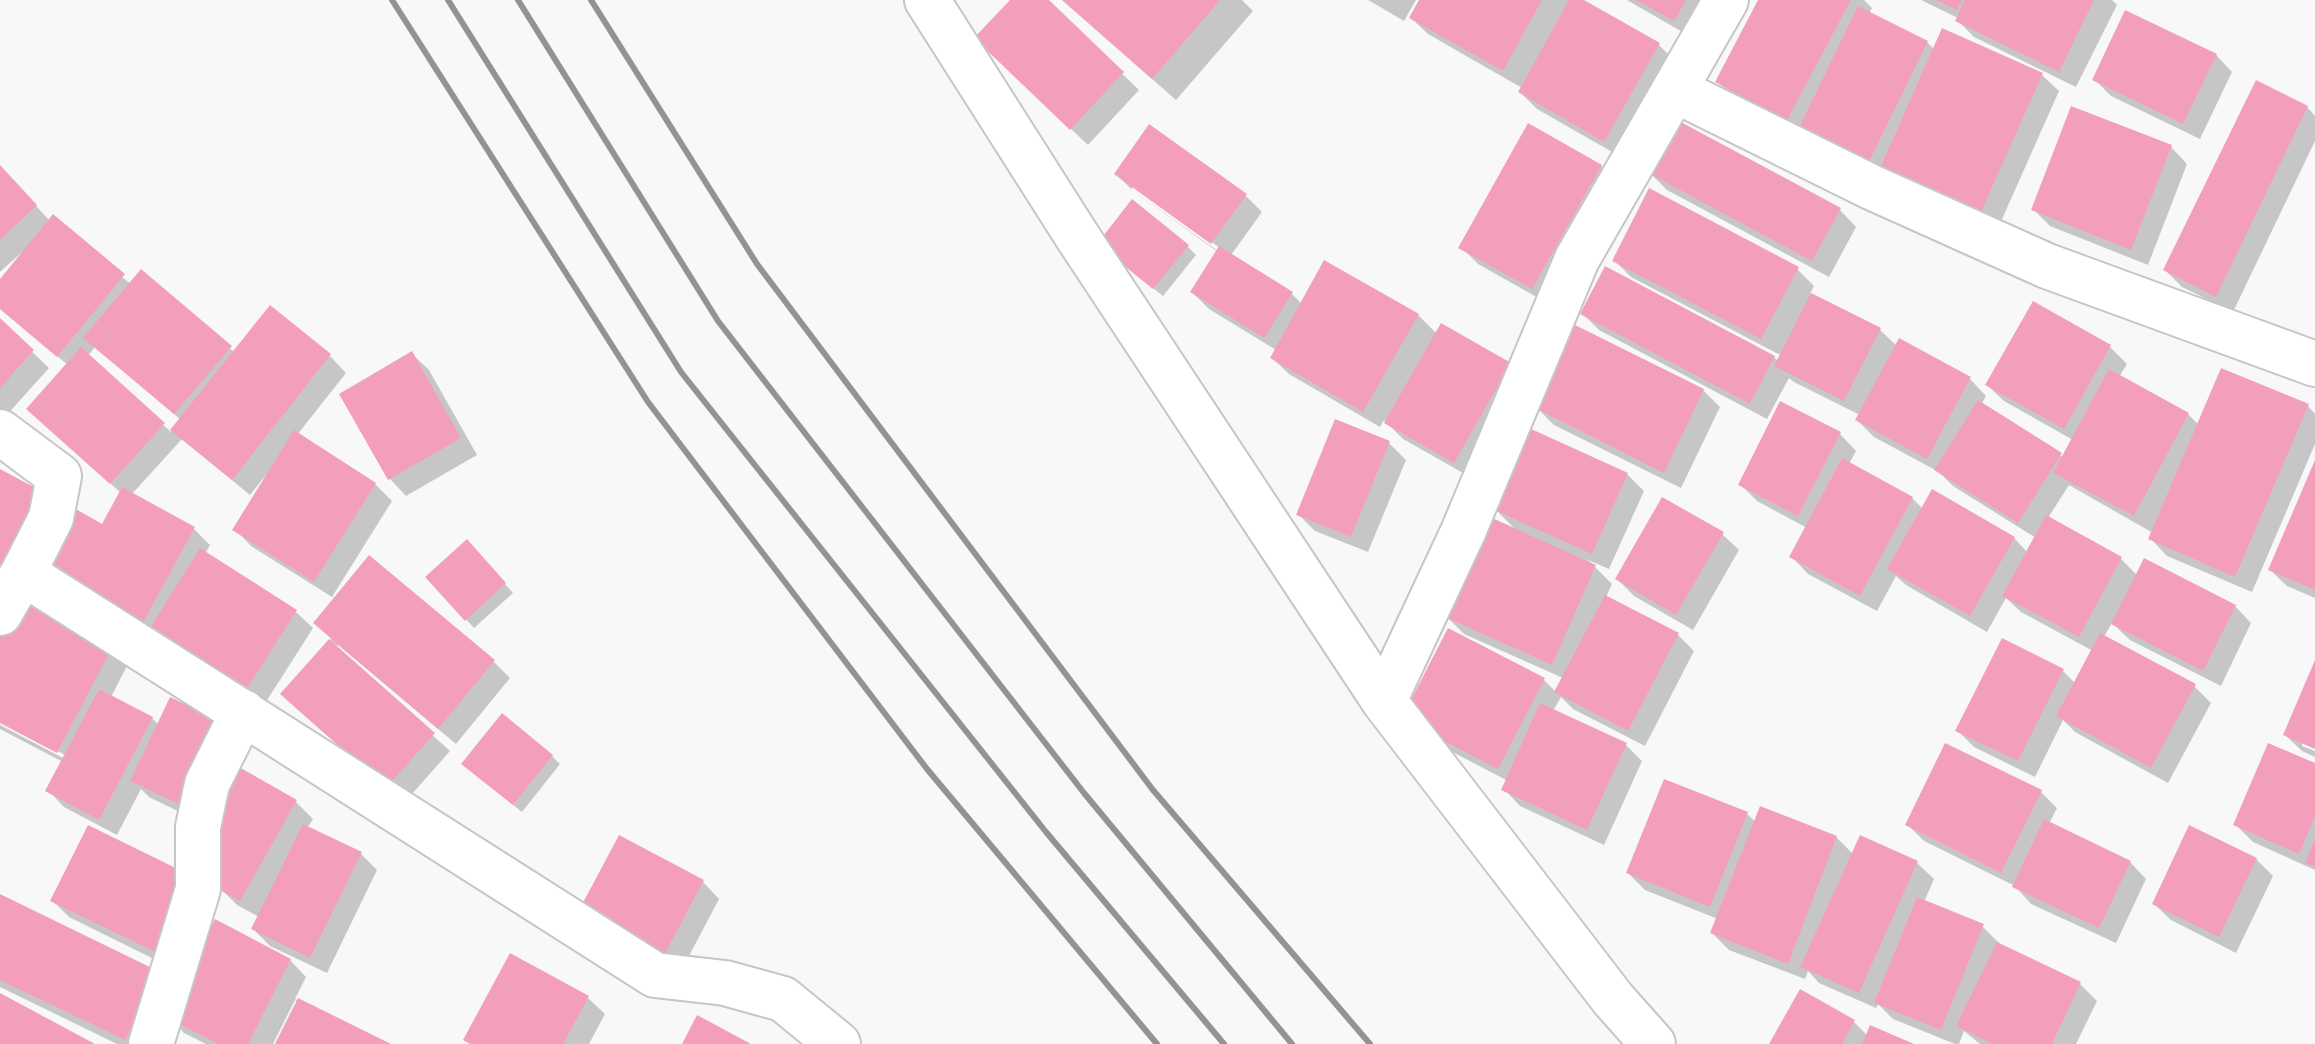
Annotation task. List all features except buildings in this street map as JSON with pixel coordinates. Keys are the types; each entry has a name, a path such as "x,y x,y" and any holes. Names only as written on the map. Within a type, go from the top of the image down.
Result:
{"street":[{"path":"1384,701 1463,532 1577,259 1726,0"},
{"path":"934,3 1077,236 1384,701 1613,999 1653,1044"},
{"path":"1675,90 1871,187 2047,266 2315,364"},
{"path":"0,432 59,476 51,518 0,613"},
{"path":"23,573 655,975 725,983 783,999 838,1044"},
{"path":"151,1044 198,889 198,827 207,784 243,712"}],"railway":[{"path":"392,0 648,402 927,769 1157,1044"},
{"path":"448,0 681,372 1046,832 1224,1044"},
{"path":"518,0 718,321 1084,793 1292,1044"},
{"path":"591,0 757,264 1153,790 1370,1044"}]}
